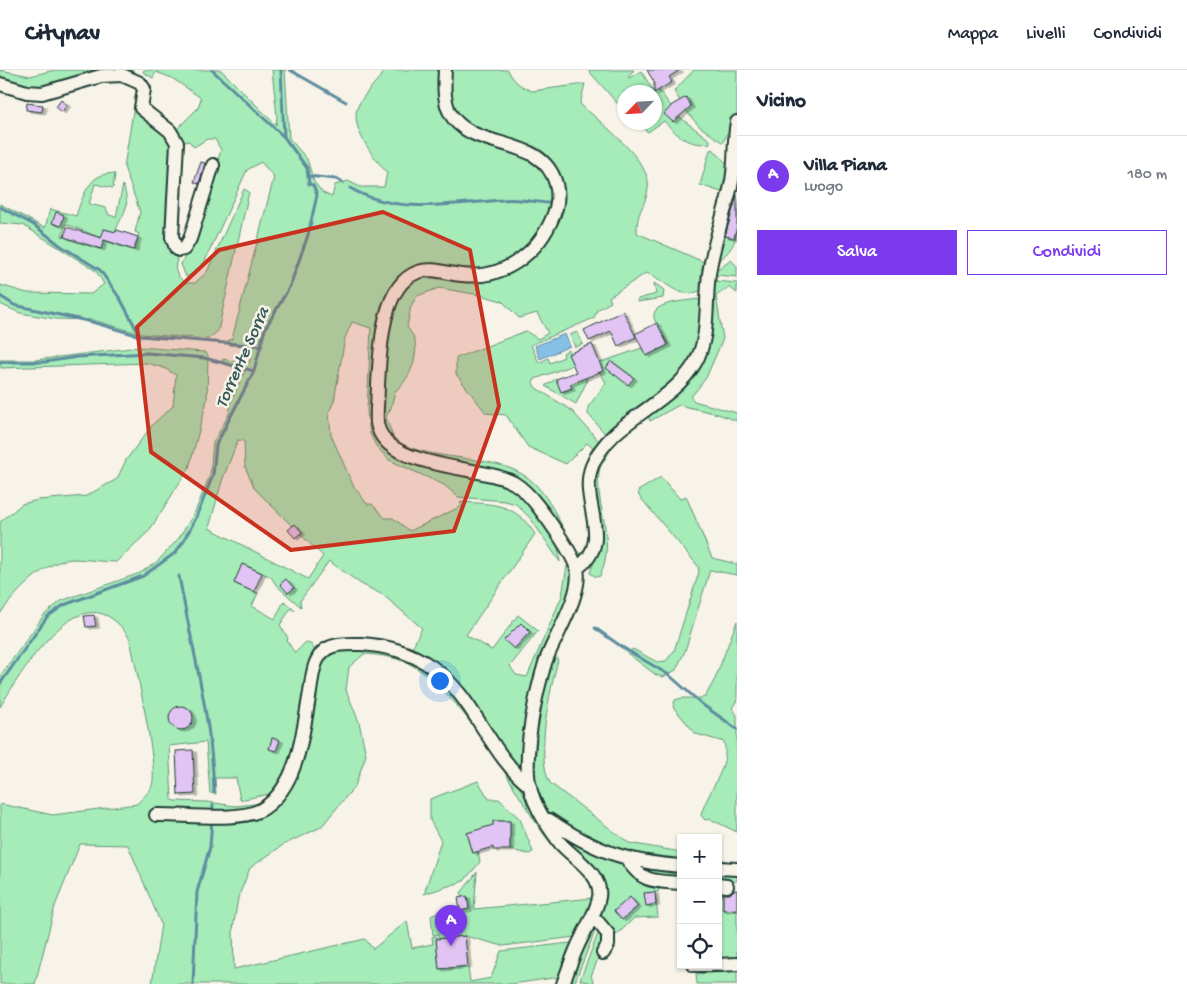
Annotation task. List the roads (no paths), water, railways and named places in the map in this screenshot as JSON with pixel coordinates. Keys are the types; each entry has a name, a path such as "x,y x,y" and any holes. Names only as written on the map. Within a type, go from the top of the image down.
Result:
{"street":[{"path":"445,70 446,100 454,120 472,132 522,149 541,160 549,168 555,179 558,204 541,240 524,259 499,271 472,276 432,270 421,271 402,282 390,307 383,331 377,424 382,438 399,452 498,477 526,491 558,536 577,568 578,584 546,662 538,691 529,759 530,786 543,816 561,844 594,876 600,887 594,914 575,953 563,984"},
{"path":"0,84 27,92 42,94 101,76 122,75 140,83 144,89 141,108 170,132 177,143 172,237 176,248 179,250 184,249 190,239 213,165"},
{"path":"577,568 591,554 594,546 590,474 598,454 616,434 677,385 689,373 701,351 710,266 731,185 737,122"},
{"path":"156,815 226,817 247,815 262,810 278,798 290,776 302,739 314,669 318,657 325,650 337,645 388,647 411,654 434,669 452,686 477,717 511,769 530,786"},
{"path":"543,816 591,846 627,859 677,865"},
{"path":"627,859 639,875 648,880 677,883"},
{"path":"722,868 737,869"},
{"path":"598,922 608,934 608,945 603,953"},
{"path":"722,965 737,964"}],"water":[{"path":"565,334 570,346 540,359 535,346"}],"waterway":[{"path":"212,70 284,137"},
{"name":"Torrente Sorra","path":"0,684 47,617 64,605 143,576 175,553 196,518 213,475 216,445 254,371 265,329 290,286 308,235 317,195 313,185 309,184 307,168 284,137 281,70"},
{"path":"290,70 346,102"},
{"path":"308,176 336,179 343,183"},
{"path":"350,188 386,202 405,205 424,206 508,200 548,203"},
{"path":"0,207 34,225 61,246 100,270 121,300 140,336"},
{"path":"0,296 14,305 92,322 140,336 262,346"},
{"path":"0,362 45,362 77,357 147,353 204,358 254,371"},
{"path":"179,576 210,738 214,793"},
{"path":"595,628 622,647 669,675 703,705 737,729"},
{"path":"213,805 213,811"},
{"path":"193,984 197,892 210,847 212,819"}],"place":[{"name":"Villa Piana","path":"451,946"}]}
